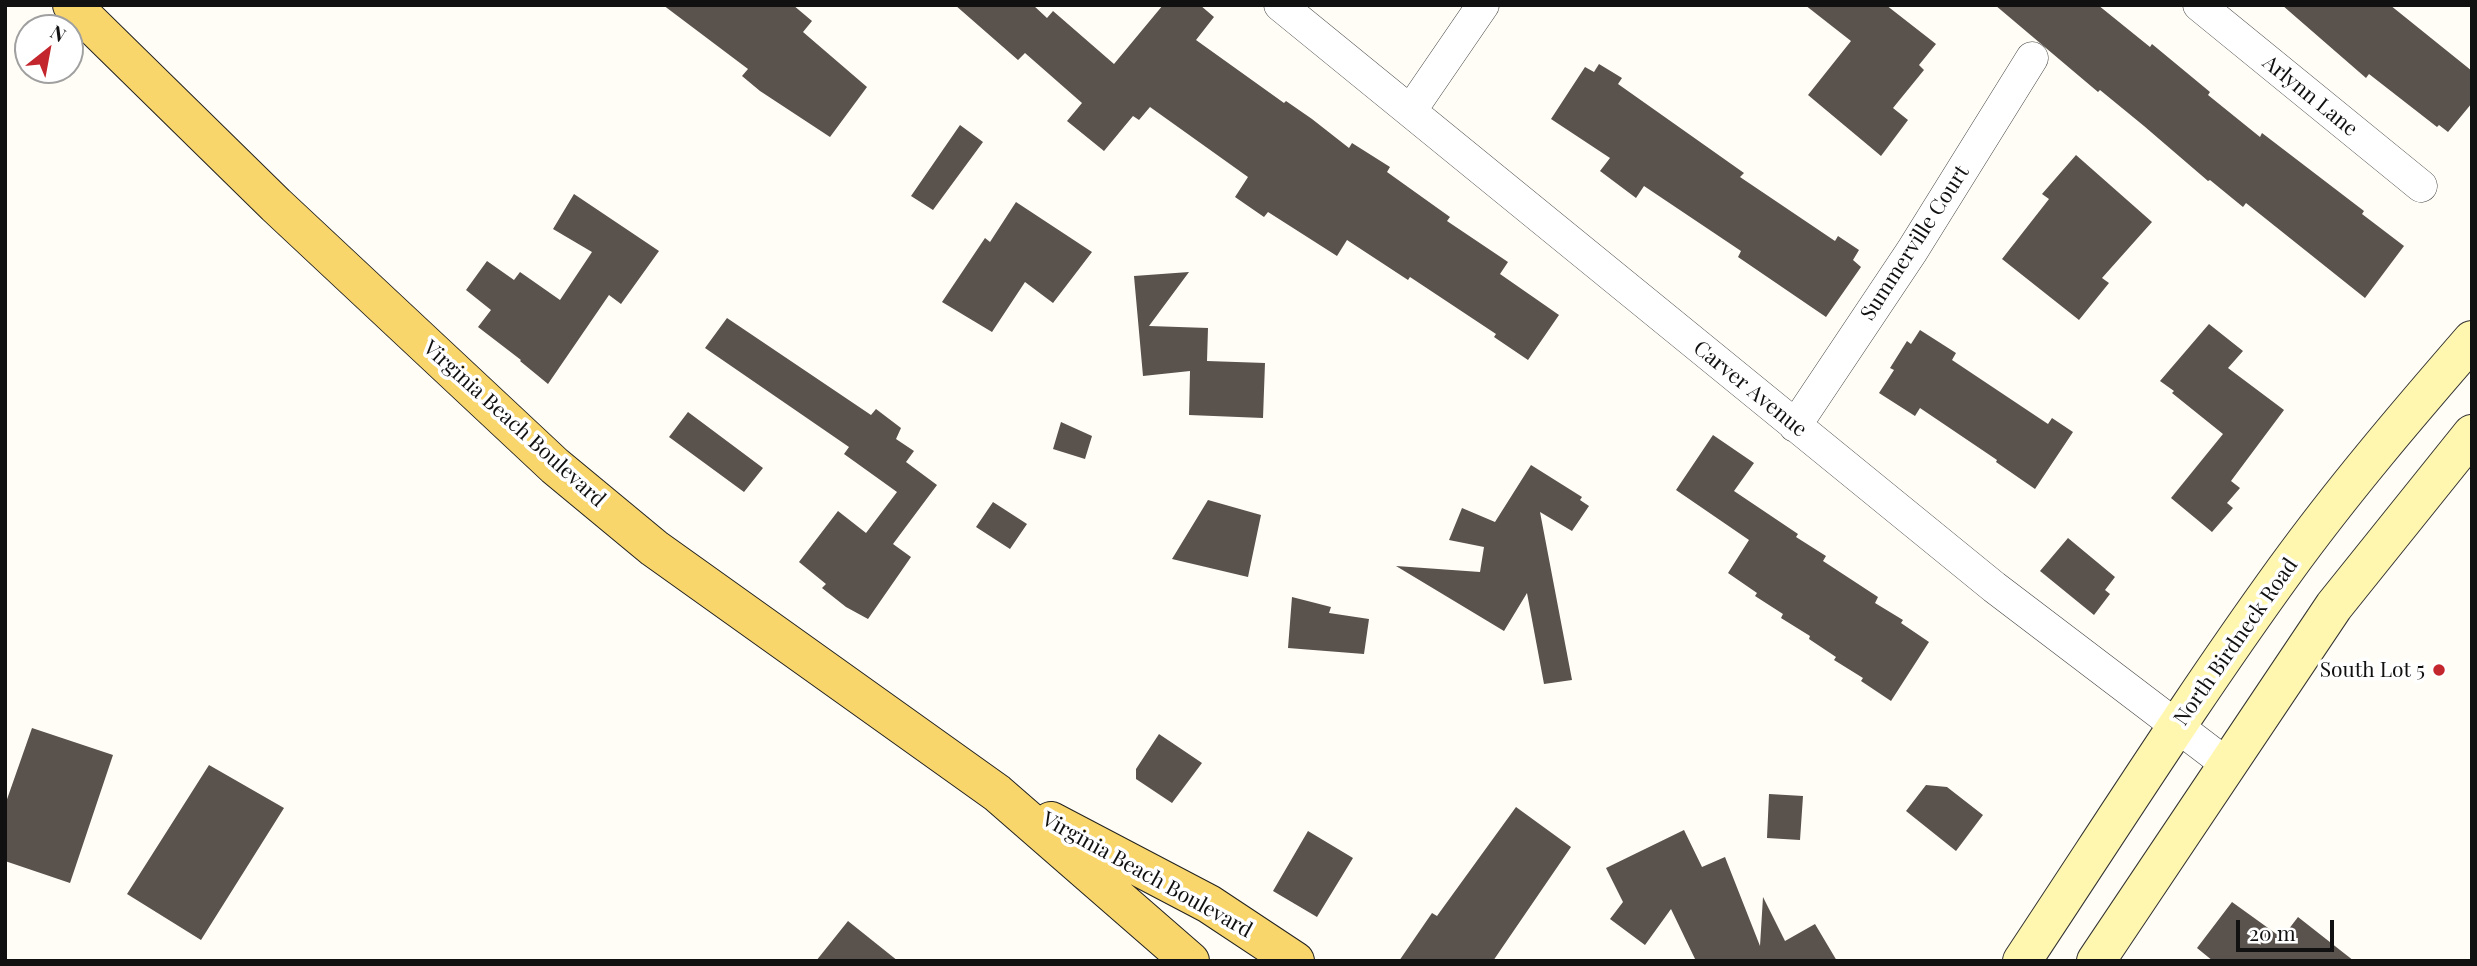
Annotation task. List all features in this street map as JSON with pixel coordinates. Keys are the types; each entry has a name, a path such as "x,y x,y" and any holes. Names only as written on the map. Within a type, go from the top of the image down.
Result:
{"main road":[{"name":"Virginia Beach Boulevard","path":"72,5 276,205 555,466 654,548 997,793 1190,961"},
{"name":"North Birdneck Road","path":"2022,961 2177,726 2286,569 2371,457 2472,340"},
{"path":"2096,961 2334,606 2472,434"},
{"name":"Virginia Beach Boulevard","path":"997,793 1209,904 1295,961"}],"street":[{"name":"Carver Avenue","path":"1280,5 1994,587 2228,765"},
{"path":"1410,110 1483,5"},
{"name":"Arlynn Lane","path":"2199,5 2421,186"},
{"name":"Summerville Court","path":"1795,426 1912,251 2032,58"}],"building":[{"path":"663,5 793,5 812,21 803,32 867,87 830,137 760,91 742,76 748,69"},
{"path":"955,5 1033,5 1047,18 1053,11 1114,64 1163,5 1200,5 1214,17 1196,40 1284,103 1286,101 1312,119 1349,148 1352,143 1390,167 1387,172 1450,217 1447,221 1508,262 1500,274 1559,315 1528,360 1494,337 1496,334 1410,277 1408,280 1347,240 1337,256 1268,212 1264,217 1235,197 1248,177 1150,107 1139,120 1133,116 1104,151 1067,121 1082,103 1025,53 1018,60"},
{"path":"1805,5 1886,5 1936,44 1919,65 1924,70 1893,108 1908,120 1881,156 1808,95 1851,41"},
{"path":"1995,5 2098,5 2150,47 2152,44 2210,92 2208,95 2260,137 2262,133 2364,211 2362,214 2404,246 2365,298 2246,203 2243,207 2208,181"},
{"path":"2282,5 2390,5 2472,71 2472,103 2448,132 2439,125 2437,127 2369,74 2366,78"},
{"path":"1599,64 1622,78 1618,84 1744,173 1740,177 1835,241 1838,236 1859,250 1853,260 1861,267 1826,317 1738,257 1741,251 1644,186 1636,198 1600,171 1610,158 1551,119 1585,67 1594,72"},
{"path":"960,125 983,142 933,210 911,196"},
{"path":"2076,155 2152,222 2102,278 2109,283 2079,320 2002,259 2049,199 2042,194"},
{"path":"574,194 659,251 621,304 609,295 548,384 478,327 491,310 466,290 487,261 514,280 520,272 560,300 592,252 553,229"},
{"path":"1016,202 1092,252 1053,303 1025,282 992,332 942,302 985,238 990,242"},
{"path":"1189,272 1149,326 1208,328 1207,361 1265,363 1263,418 1189,415 1190,371 1143,376 1134,276"},
{"path":"727,318 871,415 876,409 901,428 896,439 914,451 906,462 937,485 893,544 911,557 868,619 846,607 822,588 826,584 799,562 838,511 866,533 897,492 844,454 849,447 705,348"},
{"path":"2209,324 2243,351 2228,368 2284,410 2231,481 2240,488 2227,503 2233,508 2212,532 2171,498 2223,434 2160,381"},
{"path":"1920,330 1956,353 1952,360 2048,424 2052,418 2073,432 2035,489 1920,408 1915,416 1879,393 1894,370 1890,368 1907,341 1911,344"},
{"path":"688,412 763,468 744,492 669,437"},
{"path":"1061,422 1092,436 1085,459 1053,449"},
{"path":"1713,435 1754,463 1734,491 1798,534 1796,537 1826,556 1823,561 1878,597 1875,603 1903,620 1901,623 1929,642 1891,701 1861,681 1863,678 1834,660 1836,657 1781,618 1783,614 1755,596 1757,593 1728,573 1749,540 1676,490"},
{"path":"1531,465 1582,497 1580,500 1589,506 1572,531 1540,512 1572,680 1544,684 1527,593 1504,631 1396,566 1480,572 1484,547 1449,540 1462,508 1495,522"},
{"path":"1208,500 1261,515 1248,577 1172,559"},
{"path":"993,502 1027,524 1010,549 976,527"},
{"path":"2068,538 2115,577 2105,590 2110,594 2094,615 2040,571"},
{"path":"1292,597 1331,607 1329,613 1369,619 1364,654 1288,648"},
{"path":"32,728 113,755 70,883 5,861 5,805"},
{"path":"1159,734 1202,763 1172,803 1136,779 1136,769"},
{"path":"209,765 284,808 201,940 127,894"},
{"path":"1926,785 1947,787 1983,815 1956,851 1906,811"},
{"path":"1769,794 1803,796 1800,840 1767,838"},
{"path":"1516,807 1571,847 1493,961 1399,961 1432,913 1437,916"},
{"path":"1684,830 1702,867 1725,857 1760,946 1763,897 1785,941 1815,924 1837,961 1696,961 1671,909 1645,945 1610,919 1623,902 1606,868"},
{"path":"1308,831 1353,858 1317,917 1273,891"},
{"path":"2232,902 2282,938 2298,917 2354,961 2213,961 2197,948"},
{"path":"848,921 898,961 816,961"}],"place":[{"name":"South Lot 5","path":"2439,670"}]}
